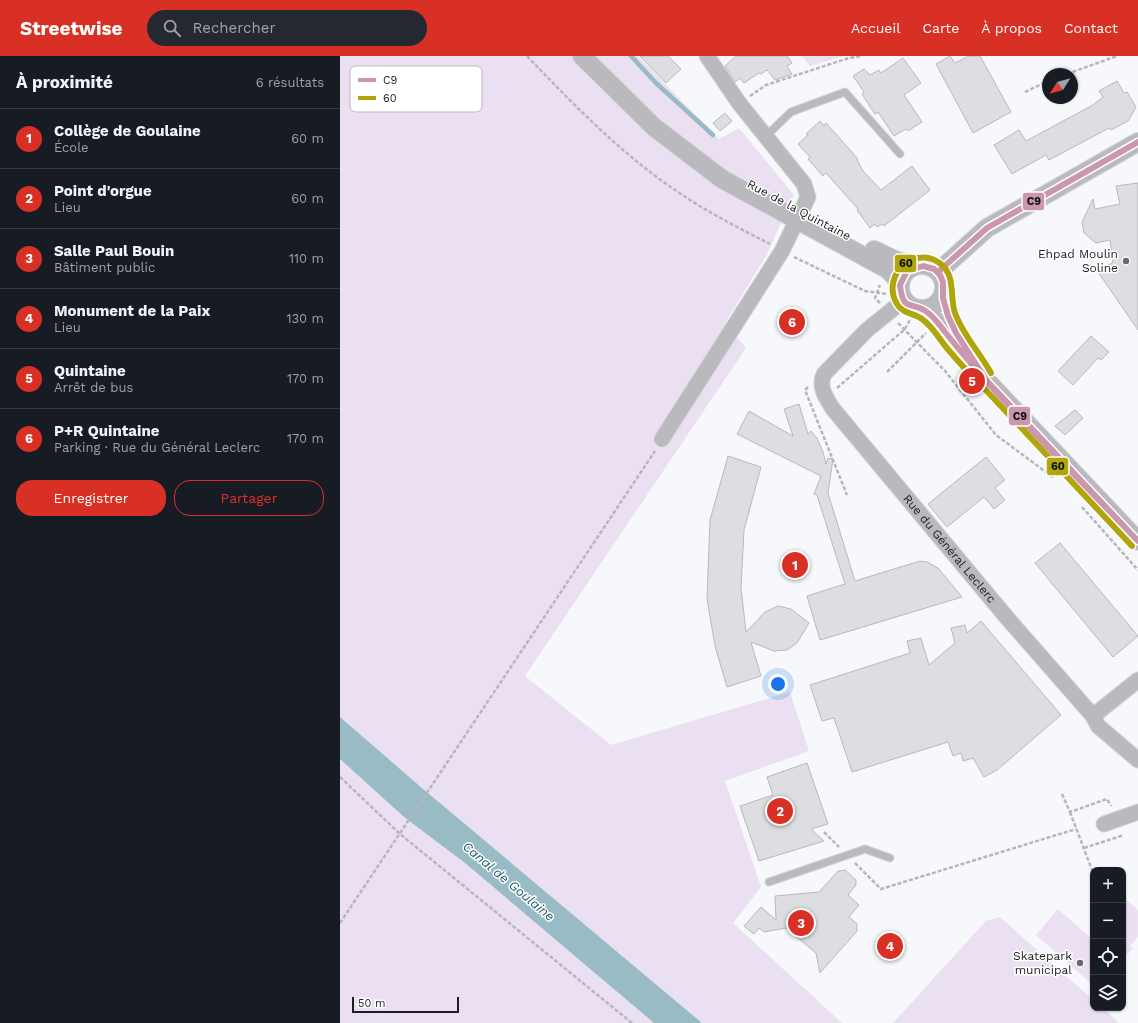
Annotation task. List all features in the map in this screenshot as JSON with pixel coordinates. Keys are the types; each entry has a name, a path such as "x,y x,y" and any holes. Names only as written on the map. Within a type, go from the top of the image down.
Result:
{"street":[{"name":"Rue de la Quintaine","path":"582,56 654,127 722,179 894,260 916,266"},
{"path":"662,439 782,251 808,197 806,188 739,103 707,56"},
{"path":"938,272 969,242 993,224 1138,142"},
{"name":"Rue de la Quintaine","path":"798,216 887,269 896,277 911,301 938,323 969,362 1138,541"},
{"path":"824,374 867,330 888,313 911,301 935,306 942,296 944,283 938,272 928,266 916,266 904,275 911,301"},
{"name":"Rue de la Quintaine","path":"942,296 948,316 956,333 986,380"},
{"name":"Rue du Général Leclerc","path":"824,374 821,380 821,387 833,408 913,505 1093,716 1098,726 1138,760"},
{"path":"1093,716 1138,680"},
{"path":"1104,824 1138,812"}],"lane":[{"path":"766,136 791,112 845,92 900,154"},
{"path":"769,882 865,849 890,858"}],"path":[{"path":"527,56 588,119 649,172 706,210 782,251 865,291 877,294"},
{"path":"739,103 766,85 849,58 862,56"},
{"path":"1078,70 1116,56"},
{"path":"1025,92 1042,84"},
{"path":"826,397 905,329 911,301"},
{"path":"888,313 945,371 996,435 1056,479"},
{"path":"887,372 938,323"},
{"path":"824,374 805,390 847,495"},
{"path":"340,923 662,439"},
{"path":"1081,506 1138,570"},
{"path":"340,777 400,834 632,1023"},
{"path":"1070,812 1091,867"},
{"path":"824,832 881,889 1076,829"}],"shaded area":[{"path":"340,56 638,56 719,139 739,128 794,195 766,256 725,323 746,348 525,676 611,745 790,692 809,751 725,781 761,887 733,923 842,1023 702,1023 422,788 340,717"},
{"path":"802,56 844,56 810,66"},
{"path":"340,759 404,817 465,863 654,1023 340,1023"},
{"path":"1126,900 1138,910 1138,937 1130,946 1133,948 1126,956"},
{"name":"Skatepark municipal","path":"1058,909 1090,937 1090,982 1036,935"},
{"path":"1000,917 1090,997 1090,1011 1106,1011 1119,1023 893,1023 986,921"}],"water":[{"name":"Canal de Goulaine","path":"340,717 422,788 702,1023 654,1023 465,863 404,817 340,759"}],"building":[{"path":"640,56 668,56 681,69 666,83"},
{"path":"736,56 787,56 792,63 787,66 792,74 775,80 767,70 761,74 759,73 744,83 740,78 735,82 725,66"},
{"path":"950,56 955,63 969,56 980,56 1011,112 973,133 936,64"},
{"path":"903,58 921,83 904,95 922,122 908,131 906,129 894,136 878,112 875,114 862,94 864,92 853,76 864,69 870,75 879,70 881,73"},
{"path":"1117,81 1124,93 1127,92 1136,107 1128,121 1111,130 1109,128 1049,160 1046,155 1012,174 994,145 1019,130 1026,141 1093,105 1103,97 1099,91"},
{"path":"725,113 732,121 720,131 713,123"},
{"path":"820,121 824,126 826,123 858,159 857,160 863,171 881,190 912,166 930,190 884,226 882,224 877,227 875,224 870,228 857,210 858,209 826,173 823,176 808,159 810,157 798,144"},
{"name":"Ehpad Moulin Soline","path":"1138,183 1138,330 1098,272 1113,262 1110,240 1096,243 1084,233 1082,222 1093,199 1095,209 1120,204 1116,186"},
{"path":"1091,336 1109,352 1101,360 1098,358 1073,385 1058,371"},
{"path":"799,404 808,434 811,431 817,438 826,464 828,458 833,459 828,493 855,581 920,561 927,562 938,568 962,597 820,640 807,596 845,584 817,495 814,494 821,476 737,434 749,411 793,436 784,409"},
{"path":"1075,410 1083,418 1065,435 1055,426"},
{"path":"728,456 761,467 744,530 741,588 746,632 765,612 778,606 791,609 809,623 797,643 787,650 774,651 751,642 761,676 727,687 715,646 707,599 710,520"},
{"path":"986,457 1005,480 995,488 1005,500 994,509 984,497 947,527 928,504"},
{"path":"1060,543 1138,636 1113,657 1035,563"},
{"path":"981,621 1061,715 997,770 984,777 973,758 963,761 961,753 953,756 948,742 852,772 834,718 822,721 810,685 910,653 907,641 921,638 929,665 955,643 951,628 965,625 967,633"},
{"path":"807,763 828,824 811,829 824,841 759,861 740,806 773,795 767,777"},
{"path":"845,870 856,880 856,885 848,895 859,905 849,917 857,924 857,931 820,973 816,953 786,928 764,932 759,928 754,934 744,926 761,907 776,920 775,896 819,892 838,871"}],"waterway":[{"path":"631,56 656,83 713,135"}],"transit line":[{"name":"C9","path":"938,272 987,228 1138,142"},
{"name":"60","path":"978,383 926,322 919,317 905,312 897,304 893,292 893,281 905,264 914,259 924,257 934,260 944,267 950,277 955,313 958,321 991,373"},
{"name":"C9","path":"923,266 934,269 940,275 943,282 943,298 948,316 956,333 986,380 1138,541 991,386 933,317 924,310 905,302 901,293 900,285 907,271 923,266"},
{"name":"60","path":"983,387 1132,546"}],"place":[{"name":"Ehpad Moulin Soline","path":"1126,261"},
{"name":"P+R Quintaine","path":"792,322"},
{"name":"Quintaine","path":"972,381"},
{"name":"Collège de Goulaine","path":"795,565"},
{"name":"Point d'orgue","path":"780,811"},
{"name":"Salle Paul Bouin","path":"801,923"},
{"name":"Monument de la Paix","path":"890,946"},
{"name":"Skatepark municipal","path":"1080,963"}]}
